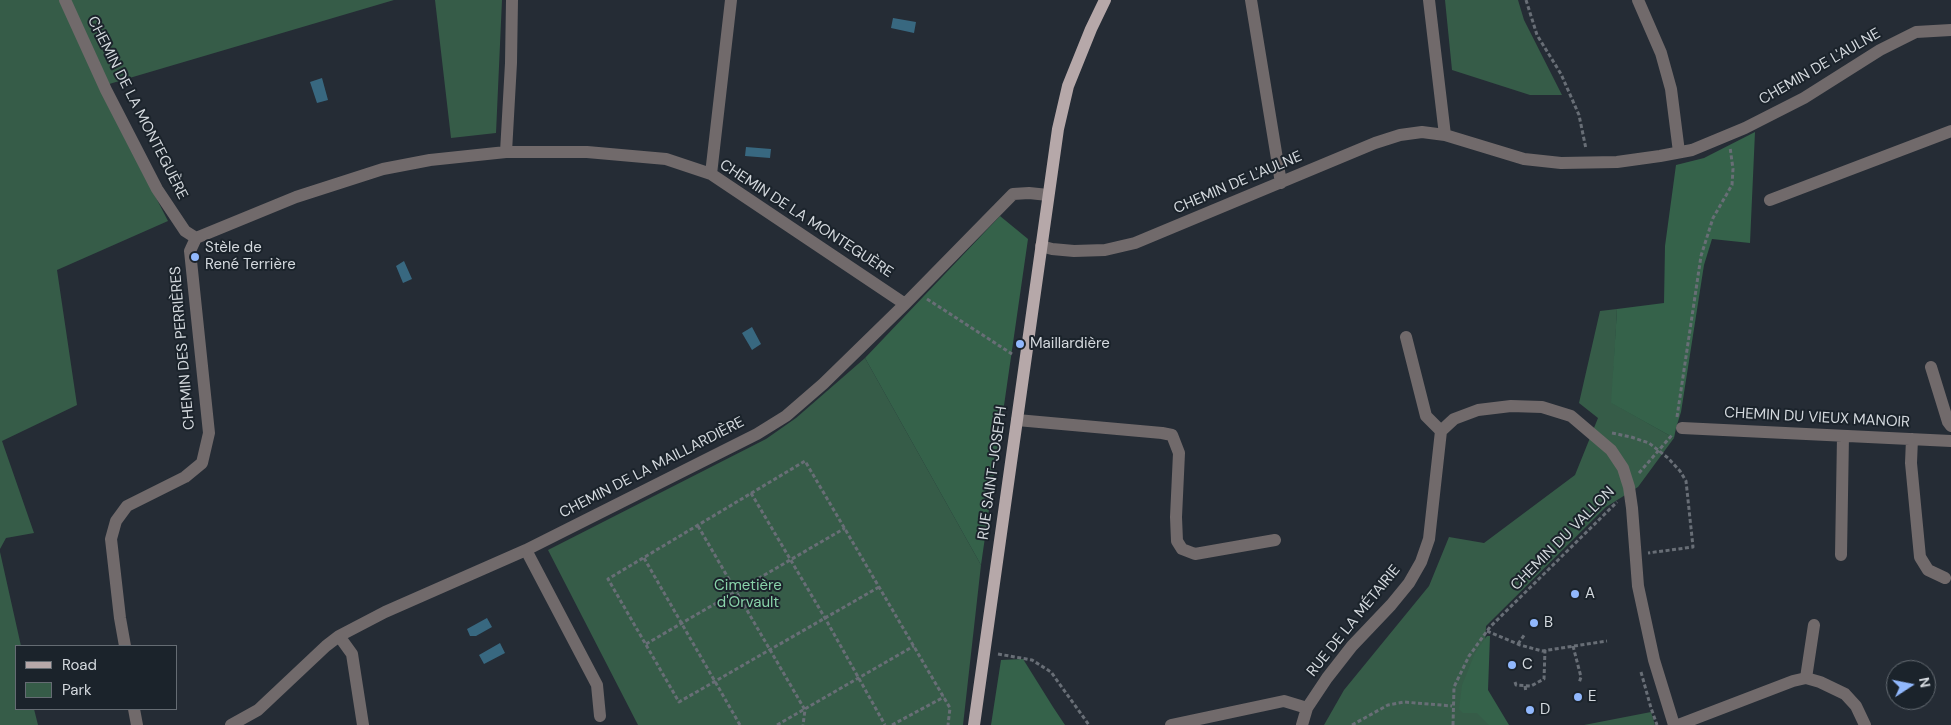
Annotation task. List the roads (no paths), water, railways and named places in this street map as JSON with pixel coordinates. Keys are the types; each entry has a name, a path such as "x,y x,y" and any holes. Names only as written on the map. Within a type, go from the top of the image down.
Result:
{"main road":[{"name":"RUE SAINT-JOSEPH","path":"974,725 1058,129 1068,86 1105,0"}],"street":[{"name":"CHEMIN DE LA MONTEGUÈRE","path":"64,0 106,90 157,189 185,231 196,238 296,197 383,169 430,160 506,152 588,152 666,159 711,174 905,304"},
{"path":"506,152 512,0"},
{"path":"711,174 730,0"},
{"path":"1251,0 1281,183"},
{"path":"1429,0 1445,134"},
{"path":"1642,1 1664,62 1679,152"},
{"name":"CHEMIN DE L'AULNE","path":"1041,246 1074,251 1106,250 1136,243 1400,135 1422,132 1445,134 1524,159 1561,164 1617,162 1692,150 1726,136 1804,98 1880,50 1916,32 1951,30"},
{"path":"1770,200 1951,131"},
{"name":"CHEMIN DE LA MAILLARDIÈRE","path":"231,725 258,710 339,636 385,612 526,550 756,434 786,416 823,384 905,304 1013,194 1048,195"},
{"name":"CHEMIN DES PERRIÈRES","path":"125,645 111,539 116,521 127,506 185,477 202,463 209,433 190,251 196,238"},
{"path":"1406,337 1426,416 1442,431 1454,419 1478,410 1511,406 1542,406 1571,416 1611,450 1623,468 1629,487 1638,586 1654,660 1674,725"},
{"path":"1931,367 1948,422 1951,426"},
{"path":"1017,420 1162,432 1172,435 1179,453 1176,517 1177,541 1182,549 1195,554 1275,540"},
{"name":"CHEMIN DU VIEUX MANOIR","path":"1677,427 1951,441"},
{"name":"RUE DE LA MÉTAIRIE","path":"1302,725 1308,708 1327,678 1352,646 1409,583 1421,562 1429,539 1442,431"},
{"path":"1841,555 1843,436"},
{"path":"1912,439 1912,463 1920,557 1928,570 1945,578"},
{"path":"526,550 597,685 600,716"},
{"path":"1806,678 1814,625"},
{"path":"339,636 352,654 363,725"},
{"path":"1678,725 1793,681 1806,678 1820,682 1845,694 1856,706 1865,725"},
{"path":"1171,725 1284,701 1308,708"},
{"path":"134,710 137,725"}],"water":[{"path":"893,18 916,22 914,33 891,28"},
{"path":"322,78 328,100 317,103 310,82"},
{"path":"746,147 771,149 770,158 745,156"},
{"path":"404,261 412,279 403,283 396,266"},
{"path":"752,327 761,344 752,350 742,333"},
{"path":"487,618 492,627 476,636 470,636 467,629"},
{"path":"500,643 505,653 484,664 479,655"}],"place":[{"name":"Stèle de René Terrière","path":"195,257"},
{"name":"Maillardière","path":"1020,344"},
{"name":"A","path":"1575,594"},
{"name":"B","path":"1534,623"},
{"name":"C","path":"1512,665"},
{"name":"E","path":"1578,697"},
{"name":"D","path":"1530,710"}],"park label":[{"name":"Cimetière d'Orvault","path":"748,594"}]}
